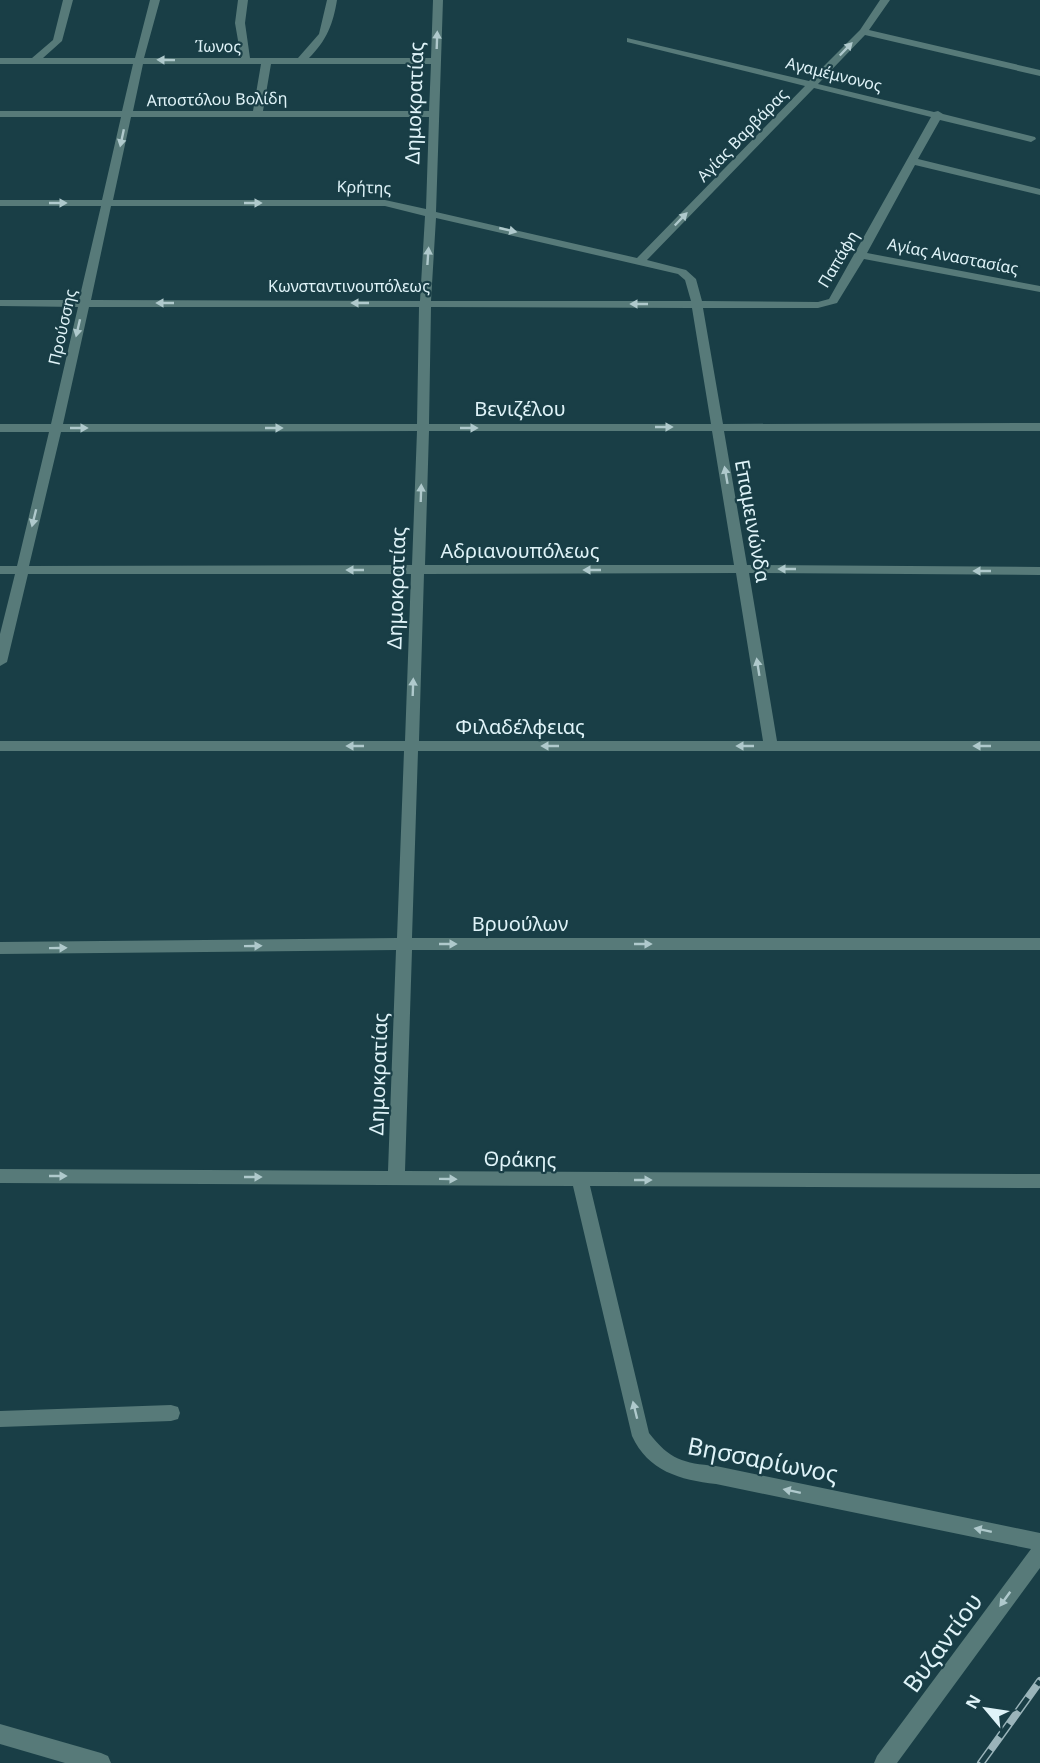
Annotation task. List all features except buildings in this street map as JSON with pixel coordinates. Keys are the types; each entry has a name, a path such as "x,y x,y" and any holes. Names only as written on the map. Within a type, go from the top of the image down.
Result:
{"street":[{"path":"34,61 57,41 68,0"},
{"name":"Προύσσης","path":"0,662 56,428 139,60 155,0"},
{"path":"243,0 240,23 246,62"},
{"path":"301,62 320,42 329,26 332,0"},
{"name":"Δημοκρατίας","path":"396,1178 423,428 425,303 431,213 438,0"},
{"name":"Αγίας Βαρβάρας","path":"640,261 862,32 885,0"},
{"path":"862,32 1040,73"},
{"name":"Αγαμέμνονος","path":"630,40 938,114 1031,139"},
{"name":"Ίωνος","path":"0,61 436,61"},
{"path":"258,113 266,62"},
{"name":"Αποστόλου Βολίδη","path":"0,114 435,114"},
{"name":"Παπάφη","path":"697,304 818,305 832,301 861,255 938,114"},
{"path":"913,161 1040,192"},
{"name":"Κρήτης","path":"0,203 385,203 682,272 690,279 697,304"},
{"name":"Αγίας Αναστασίας","path":"861,255 1040,289"},
{"name":"Κωνσταντινουπόλεως","path":"0,303 697,304"},
{"name":"Επαμεινώνδα","path":"697,304 771,746"},
{"name":"Βενιζέλου","path":"0,428 1040,427"},
{"name":"Αδριανουπόλεως","path":"0,570 1040,571"},
{"name":"Φιλαδέλφειας","path":"0,746 1040,746"},
{"name":"Βρυούλων","path":"0,948 404,944 1040,944"},
{"name":"Θράκης","path":"0,1176 1040,1181"},
{"name":"Βησσαρίωνος","path":"580,1180 640,1437 655,1456 678,1471 716,1475 1040,1542"},
{"path":"0,1419 171,1413"},
{"name":"Βυζαντίου","path":"884,1763 1040,1552"},
{"path":"0,1734 101,1763"}],"railway":[{"path":"981,1763 1040,1681"}]}
